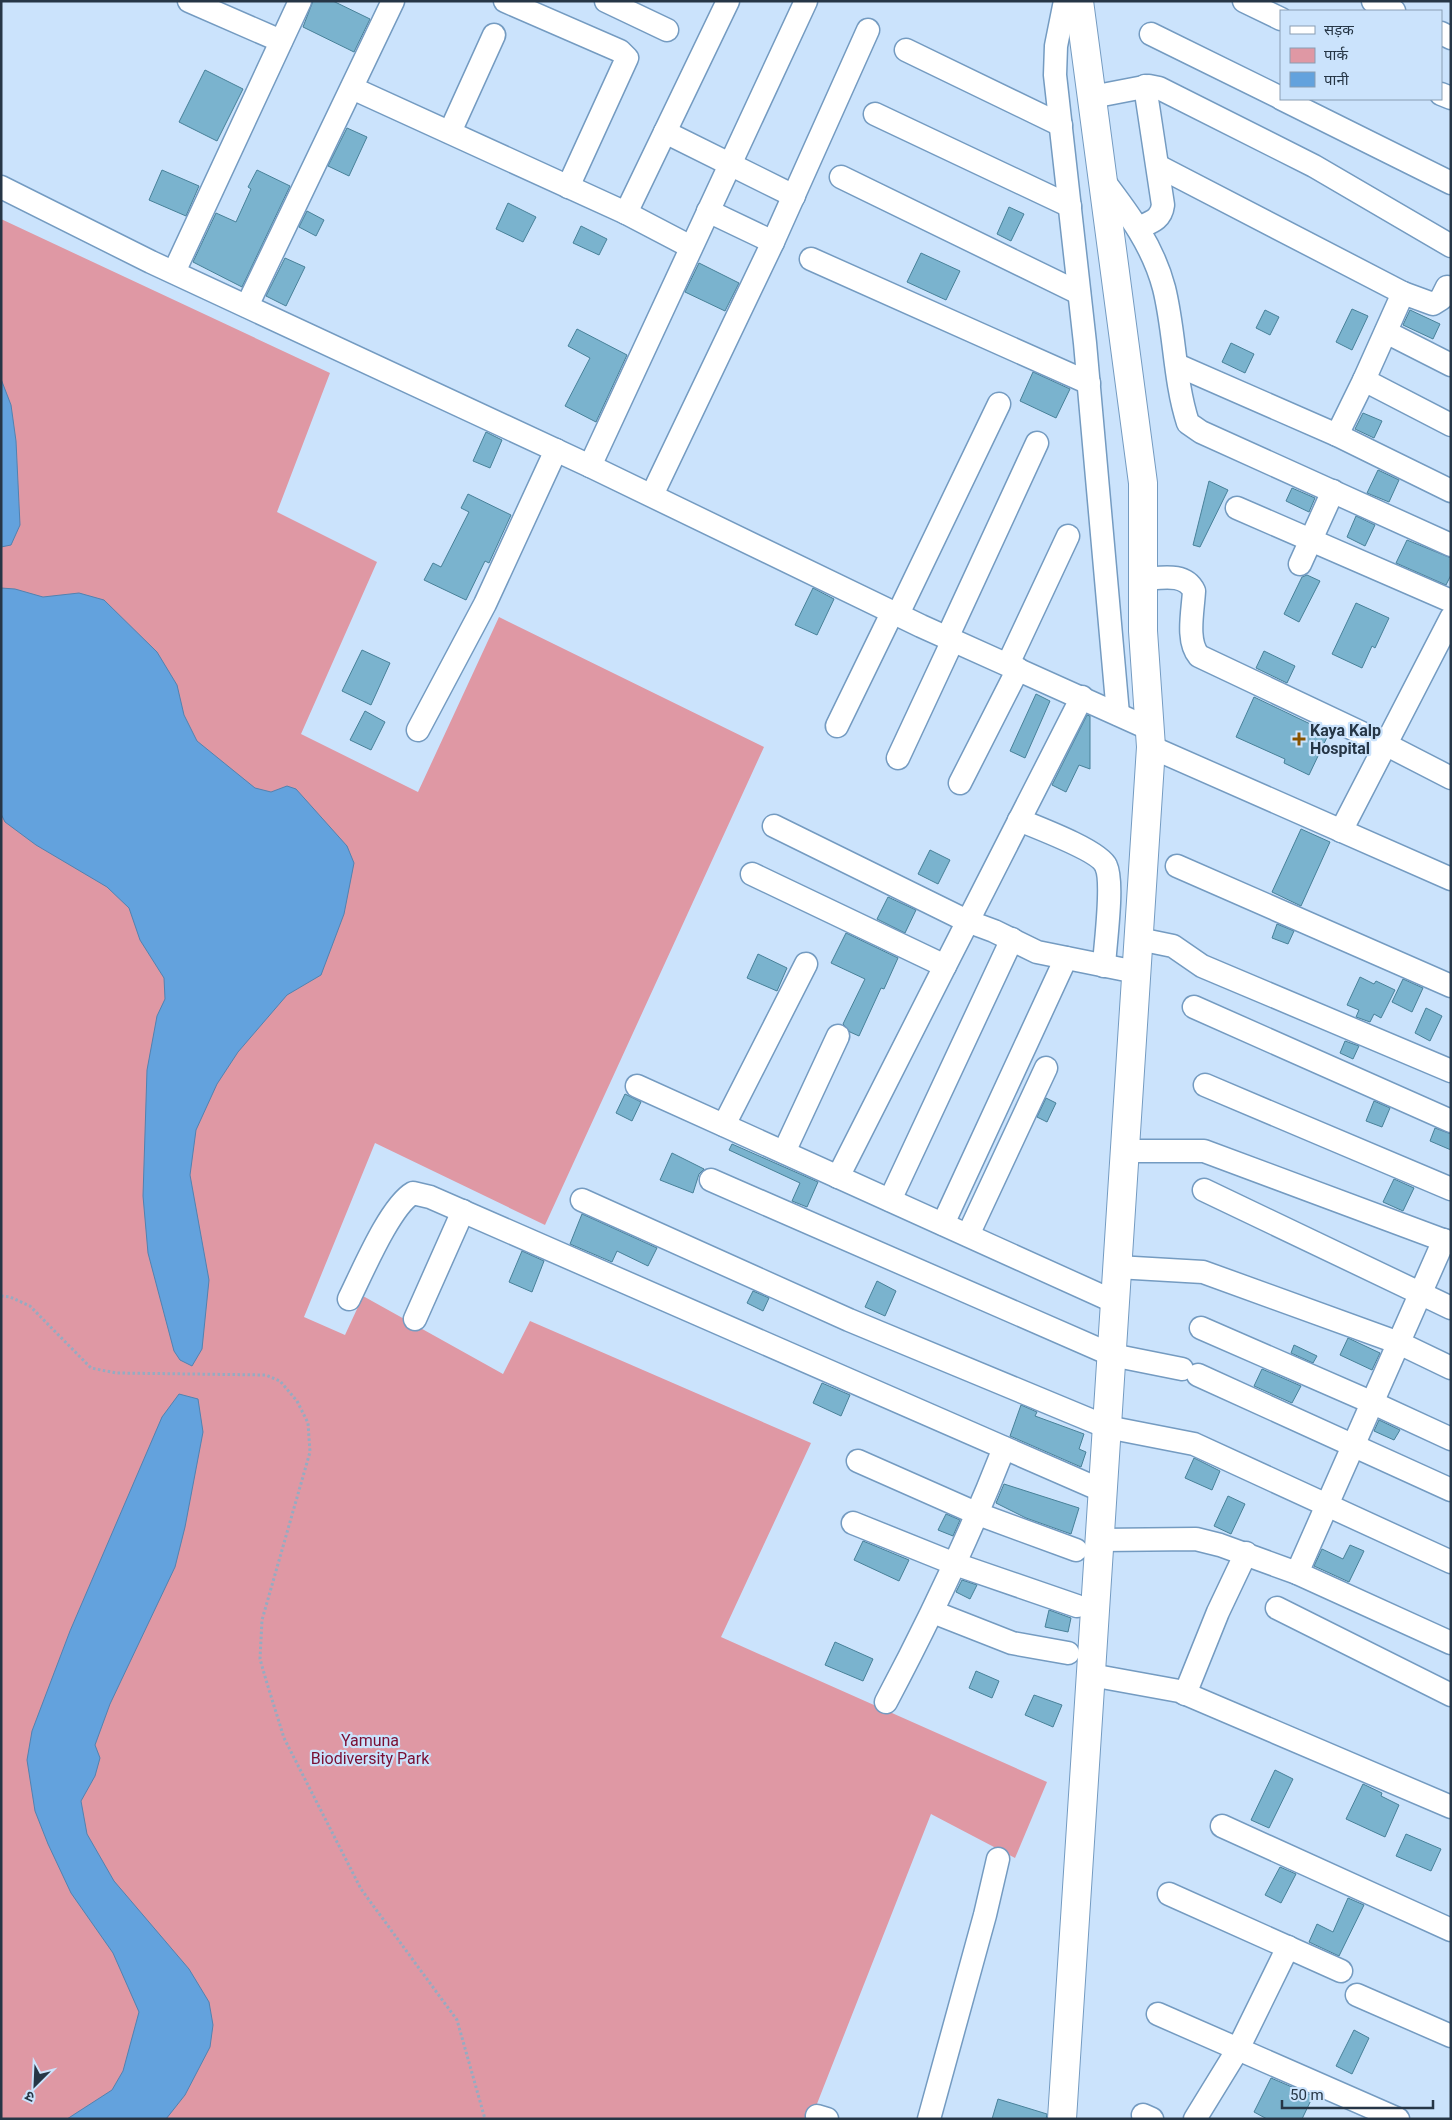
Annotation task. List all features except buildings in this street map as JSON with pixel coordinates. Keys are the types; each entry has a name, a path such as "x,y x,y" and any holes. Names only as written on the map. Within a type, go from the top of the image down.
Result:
{"street":[{"path":"189,1 281,42"},
{"path":"174,272 300,1"},
{"path":"247,306 393,1"},
{"path":"505,1 620,51 627,58 568,187"},
{"path":"606,1 668,30"},
{"path":"626,213 728,1"},
{"path":"590,466 806,1"},
{"path":"1065,1 1056,46 1055,75 1089,383 1118,714"},
{"path":"1062,2119 1091,1675 1088,1545 1103,1491 1139,939 1150,738 1143,631 1143,483 1079,1"},
{"path":"1244,1 1280,18"},
{"path":"1373,1 1392,10"},
{"path":"652,495 773,242 868,30"},
{"path":"1151,34 1280,98"},
{"path":"450,132 494,35"},
{"path":"906,50 1061,125"},
{"path":"1092,97 1149,86 1314,166 1451,246"},
{"path":"1138,228 1158,219 1162,213 1163,205 1149,86"},
{"path":"352,88 626,213 691,247"},
{"path":"1285,100 1451,183"},
{"path":"875,114 1070,206"},
{"path":"665,132 794,196"},
{"path":"1158,166 1403,294 1433,304 1441,299 1450,286"},
{"path":"841,177 1079,293"},
{"path":"1102,180 1146,240 1164,288 1190,371 1186,416 1197,430 1451,545"},
{"path":"1,187 174,272 652,495 950,639 1082,696 1118,714 1150,738 1341,831 1449,876"},
{"path":"708,212 773,242"},
{"path":"811,259 1089,383"},
{"path":"1337,434 1403,294"},
{"path":"1386,332 1451,365"},
{"path":"1190,371 1337,434 1451,490"},
{"path":"1364,380 1451,424"},
{"path":"837,726 896,613 999,404"},
{"path":"898,758 1036,442"},
{"path":"418,730 485,604 556,450"},
{"path":"1300,564 1333,491"},
{"path":"1237,508 1451,601"},
{"path":"960,783 1013,666 1068,536"},
{"path":"1143,579 1181,578 1190,584 1194,591 1192,642 1194,650 1204,659 1385,744 1451,778"},
{"path":"1341,831 1451,618"},
{"path":"838,1177 1082,696"},
{"path":"1019,820 1083,848 1100,858 1106,866 1108,889 1104,966"},
{"path":"774,826 967,921 1037,952 1136,972"},
{"path":"1177,866 1451,986"},
{"path":"752,874 945,966"},
{"path":"1139,939 1173,946 1202,966 1451,1071"},
{"path":"890,1200 1012,940"},
{"path":"943,1224 1066,958"},
{"path":"724,1125 806,964"},
{"path":"1194,1007 1451,1121"},
{"path":"784,1152 838,1036"},
{"path":"968,1235 1046,1068"},
{"path":"1205,1085 1451,1189"},
{"path":"637,1086 1115,1302"},
{"path":"1125,1151 1201,1150 1447,1241 1420,1294 1297,1573"},
{"path":"711,1180 1112,1355 1190,1372 1451,1490"},
{"path":"1204,1190 1451,1308"},
{"path":"349,1299 395,1210 405,1197 413,1193 430,1196 1103,1491"},
{"path":"582,1200 849,1320 1107,1427 1190,1443 1451,1562"},
{"path":"415,1319 463,1211"},
{"path":"1117,1267 1199,1271 1399,1343 1451,1368"},
{"path":"1201,1328 1373,1402 1451,1440"},
{"path":"886,1702 933,1612 978,1514 1004,1448"},
{"path":"858,1461 978,1514 1088,1545 1188,1539 1246,1553 1297,1573 1451,1643"},
{"path":"853,1523 955,1564 1077,1606"},
{"path":"1177,1691 1246,1553"},
{"path":"1276,1608 1451,1695"},
{"path":"933,1612 1012,1643 1068,1653"},
{"path":"1091,1675 1177,1691 1451,1807"},
{"path":"1222,1826 1451,1930"},
{"path":"929,2119 985,1916 998,1859"},
{"path":"1169,1894 1341,1971"},
{"path":"1195,2119 1238,2049 1288,1947"},
{"path":"1357,1994 1451,2036"},
{"path":"1158,2014 1398,2119"}],"path":[{"path":"1,1296 10,1297 30,1306 91,1368 116,1373 249,1373 266,1375 280,1381 297,1401 308,1423 310,1452 262,1620 260,1659 284,1738 361,1889 457,2020 485,2119"}],"green space":[{"name":"Yamuna Biodiversity Park","path":"1,219 330,373 277,512 377,562 301,734 418,792 499,617 764,747 545,1225 375,1143 304,1317 345,1335 363,1296 503,1374 530,1321 811,1443 721,1637 1047,1782 1015,1858 931,1814 811,2119 1,2119"}],"water":[{"path":"1,379 11,405 16,441 20,525 11,545 1,547"},
{"path":"1,588 15,589 43,597 79,593 104,600 157,652 177,685 184,715 197,741 255,788 271,792 287,786 296,789 347,846 354,863 344,914 321,975 287,995 238,1052 217,1084 196,1130 190,1175 209,1280 202,1349 192,1366 180,1360 174,1351 148,1253 143,1196 147,1070 157,1016 165,999 164,978 140,940 129,908 107,887 36,845 5,822 1,814"},
{"path":"179,1394 198,1399 203,1432 185,1527 175,1567 110,1704 95,1745 100,1758 95,1776 81,1801 87,1834 114,1881 189,1969 209,2002 213,2025 210,2047 185,2095 166,2119 67,2119 112,2090 123,2071 139,2012 113,1953 71,1893 48,1844 35,1811 27,1760 32,1731 70,1631 162,1417"}],"place":[{"name":"Kaya Kalp Hospital","path":"1299,739"}]}
